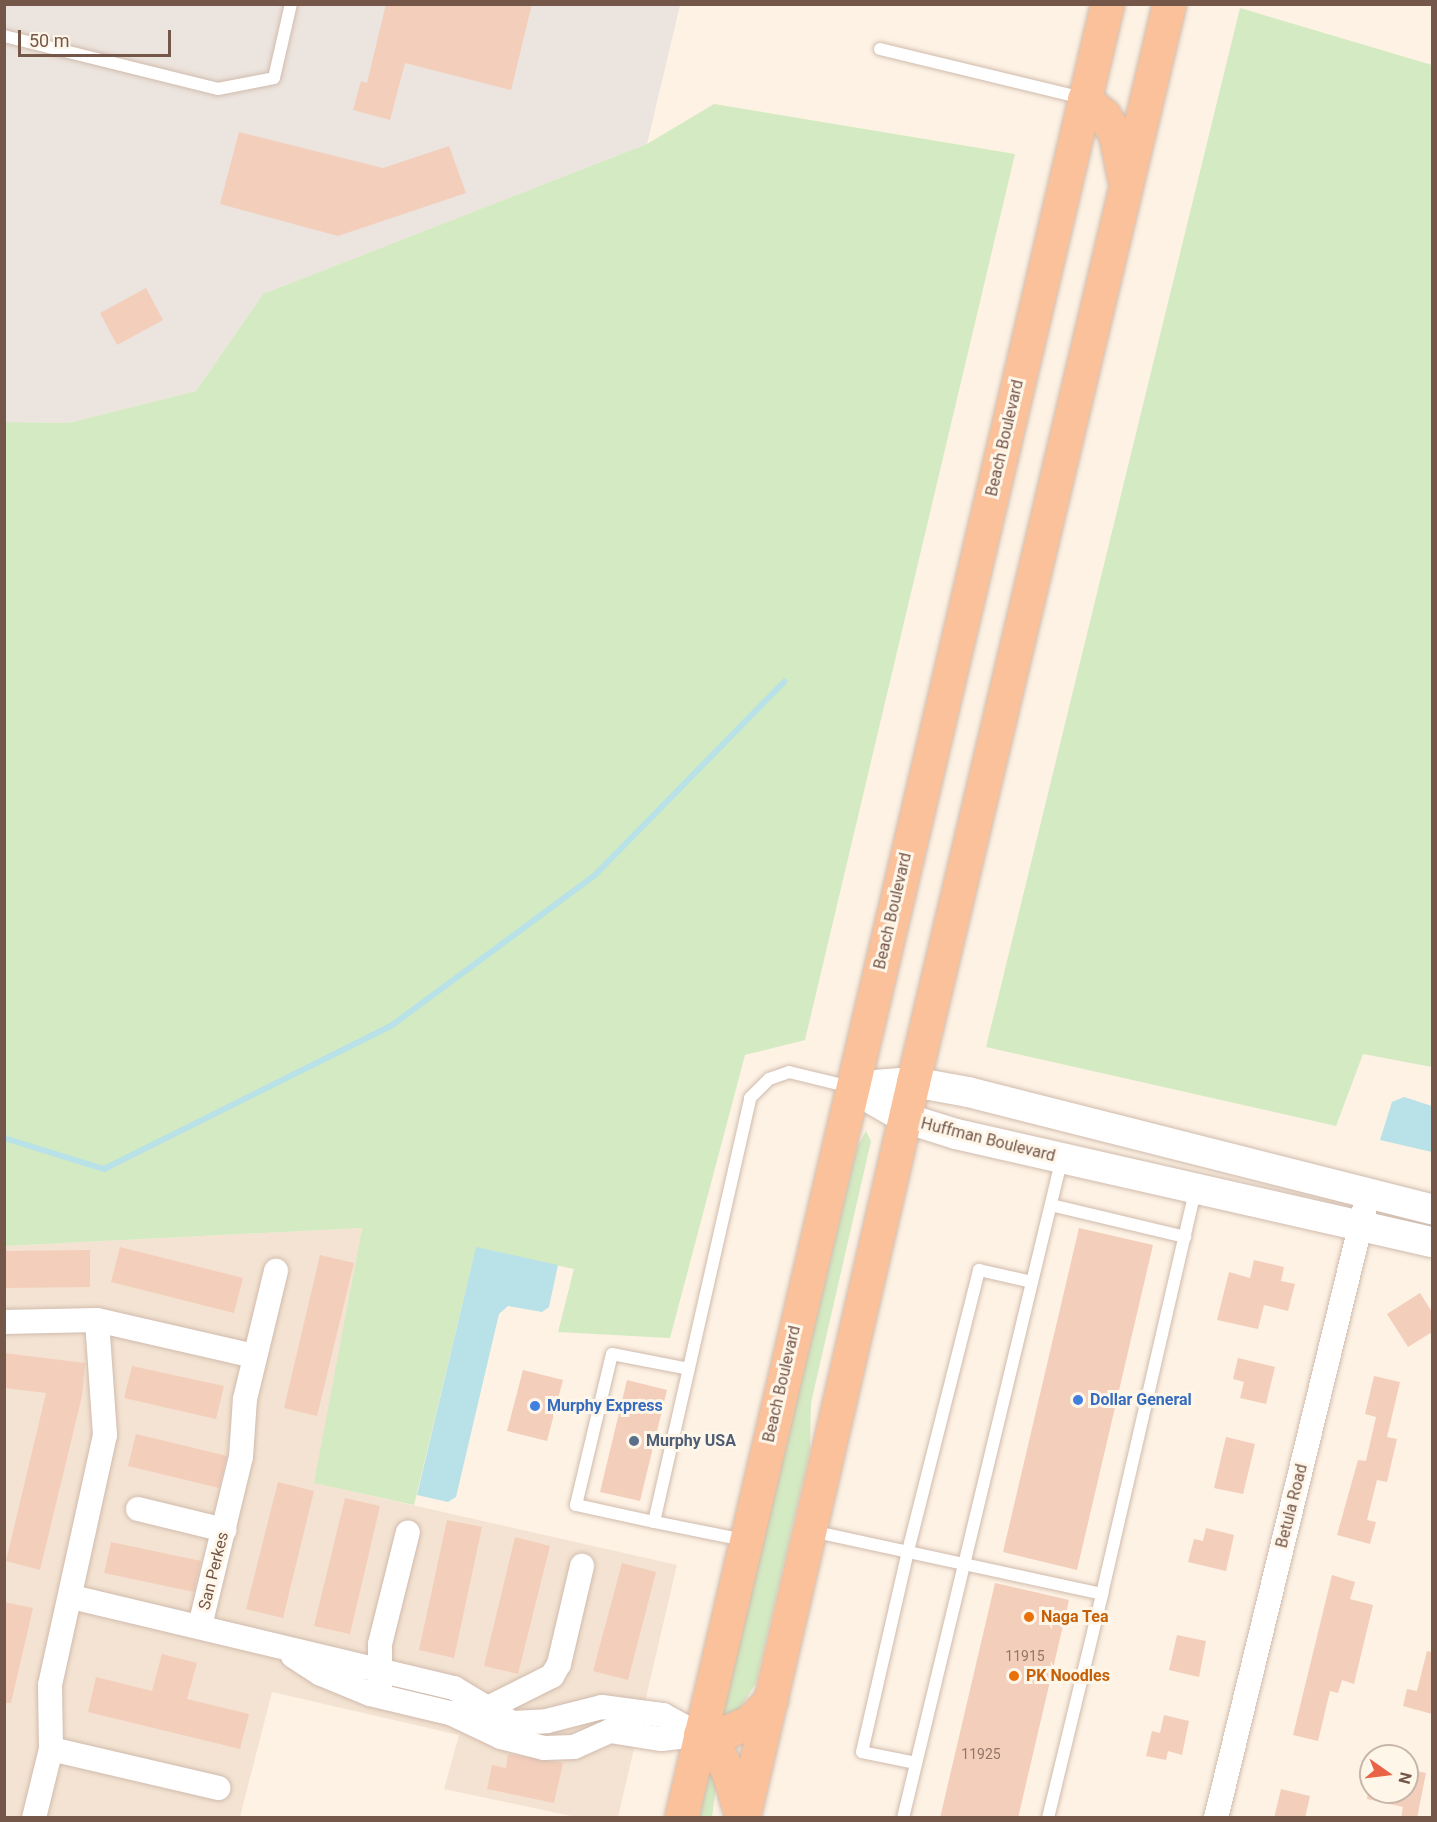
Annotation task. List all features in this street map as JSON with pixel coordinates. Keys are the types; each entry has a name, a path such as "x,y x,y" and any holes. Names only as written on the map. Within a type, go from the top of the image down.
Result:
{"highway":[{"name":"Beach Boulevard","path":"681,1818 1107,4"},
{"path":"743,1818 913,1082 1169,4"},
{"path":"1084,99 1111,99 1130,93 1152,78"},
{"path":"1084,99 1104,115 1115,134 1126,188"},
{"path":"700,1735 729,1731 750,1721 771,1700"},
{"path":"700,1735 716,1748 728,1772 743,1818"}],"street":[{"path":"851,1088 913,1082 1072,1116 1432,1209"},
{"name":"Huffman Boulevard","path":"851,1088 905,1118 956,1134 1432,1242"},
{"path":"1196,1187 1200,1173 1208,1168 1283,1185 1310,1179"},
{"name":"Betula Road","path":"1216,1818 1368,1194"},
{"name":"San Perkes","path":"276,1271 245,1399 241,1457 200,1626 454,1688 482,1716 512,1723 547,1721 602,1707 663,1715 700,1735"},
{"path":"4,1322 98,1320 254,1356"},
{"path":"34,1818 51,1749 50,1685 72,1596 105,1435 98,1320"},
{"path":"138,1509 224,1530"},
{"path":"379,1696 380,1644 408,1532"},
{"path":"275,1644 321,1674 379,1696 450,1713 482,1716 552,1676 559,1664 582,1566"},
{"path":"72,1596 200,1626"},
{"path":"482,1716 501,1737 544,1748 574,1747 610,1731 661,1739 700,1735"},
{"path":"51,1749 219,1788"}],"lane":[{"path":"4,36 218,89 274,78 291,4"},
{"path":"880,49 1084,99"},
{"path":"654,1522 750,1098 769,1079 789,1072 851,1088"},
{"path":"903,1818 1062,1158"},
{"path":"1048,1818 1196,1187"},
{"path":"1051,1205 1185,1237"},
{"path":"916,1763 862,1752 908,1551 980,1270 1032,1282"},
{"path":"689,1369 612,1354 576,1505 746,1540"},
{"path":"811,1531 1102,1594"}],"shaded area":[{"path":"5,5 680,5 647,144 263,294 196,391 68,423 5,422"},
{"path":"362,1228 315,1483 677,1565 618,1817 576,1817 444,1789 459,1735 272,1692 240,1817 5,1818 5,1246"}],"green space":[{"path":"1240,8 1432,65 1432,1067 1363,1054 1336,1126 986,1047"},
{"path":"714,104 1015,154 805,1040 745,1055 670,1338 558,1332 574,1269 476,1248 414,1505 314,1483 362,1228 5,1246 5,422 68,423 196,391 263,294 647,144"},
{"path":"866,1131 871,1141 811,1403 810,1450 756,1683 735,1716 721,1719 857,1147"},
{"path":"710,1768 717,1781 712,1817 699,1818"}],"water":[{"path":"1404,1097 1432,1106 1432,1152 1380,1140 1392,1102"},
{"path":"476,1247 558,1265 549,1307 542,1312 508,1306 499,1314 456,1497 448,1502 417,1495"}],"building":[{"path":"386,4 532,4 511,90 405,63 390,120 353,110 361,81 367,83"},
{"path":"239,132 383,168 449,146 466,193 338,236 220,204"},
{"path":"146,288 163,320 117,345 100,313"},
{"path":"1079,1228 1153,1245 1077,1570 1003,1552"},
{"path":"120,1247 243,1278 234,1313 111,1282"},
{"path":"90,1250 90,1287 4,1288 4,1251"},
{"path":"320,1255 354,1263 317,1416 284,1408"},
{"path":"1254,1260 1284,1267 1281,1281 1295,1284 1288,1311 1264,1305 1258,1329 1217,1320 1229,1272 1250,1278"},
{"path":"1420,1293 1432,1312 1432,1332 1408,1347 1387,1314"},
{"path":"4,1353 85,1363 82,1396 40,1570 6,1561 46,1393 4,1388"},
{"path":"1238,1358 1275,1367 1266,1404 1240,1398 1244,1382 1233,1379"},
{"path":"132,1366 224,1386 216,1419 124,1398"},
{"name":"Murphy Express","path":"523,1370 563,1380 547,1441 507,1431"},
{"path":"1374,1376 1400,1382 1387,1437 1397,1439 1387,1482 1377,1480 1367,1520 1376,1522 1370,1544 1337,1535 1358,1460 1366,1461 1376,1417 1365,1414"},
{"name":"Murphy USA","path":"627,1380 667,1390 640,1501 600,1492"},
{"path":"136,1434 227,1456 219,1488 128,1466"},
{"path":"1226,1437 1255,1444 1243,1494 1214,1488"},
{"path":"278,1482 314,1491 283,1618 246,1609"},
{"path":"345,1498 380,1506 350,1634 314,1626"},
{"path":"447,1520 482,1527 454,1658 419,1650"},
{"path":"1206,1528 1234,1535 1226,1571 1188,1562 1194,1539 1203,1541"},
{"path":"515,1537 550,1546 518,1674 484,1666"},
{"path":"111,1542 201,1561 194,1592 104,1573"},
{"path":"622,1563 656,1572 628,1680 593,1671"},
{"path":"1332,1575 1355,1582 1350,1599 1373,1605 1354,1684 1342,1680 1338,1693 1330,1691 1318,1741 1293,1735"},
{"path":"995,1583 1069,1600 1018,1818 940,1818"},
{"path":"4,1602 33,1608 11,1703 4,1703"},
{"path":"1177,1635 1206,1641 1199,1677 1169,1670"},
{"path":"1427,1651 1432,1652 1432,1714 1403,1706 1407,1689 1417,1691"},
{"path":"162,1654 197,1663 187,1699 249,1714 240,1749 88,1712 96,1677 152,1691"},
{"path":"1164,1715 1189,1721 1182,1755 1168,1751 1166,1760 1146,1756 1152,1731 1160,1733"},
{"path":"508,1754 563,1763 554,1803 487,1789 492,1765 506,1768"},
{"path":"1419,1772 1426,1773 1417,1818 1401,1818 1403,1807 1390,1804 1419,1804"},
{"path":"1281,1789 1310,1796 1305,1818 1274,1818"}],"waterway":[{"path":"4,1138 104,1169 391,1026 594,876 784,682"}],"place":[{"name":"Dollar General","path":"1078,1400"},
{"name":"Murphy Express","path":"535,1406"},
{"name":"Murphy USA","path":"634,1441"},
{"name":"Naga Tea","path":"1029,1617"},
{"name":"PK Noodles","path":"1014,1676"}]}
